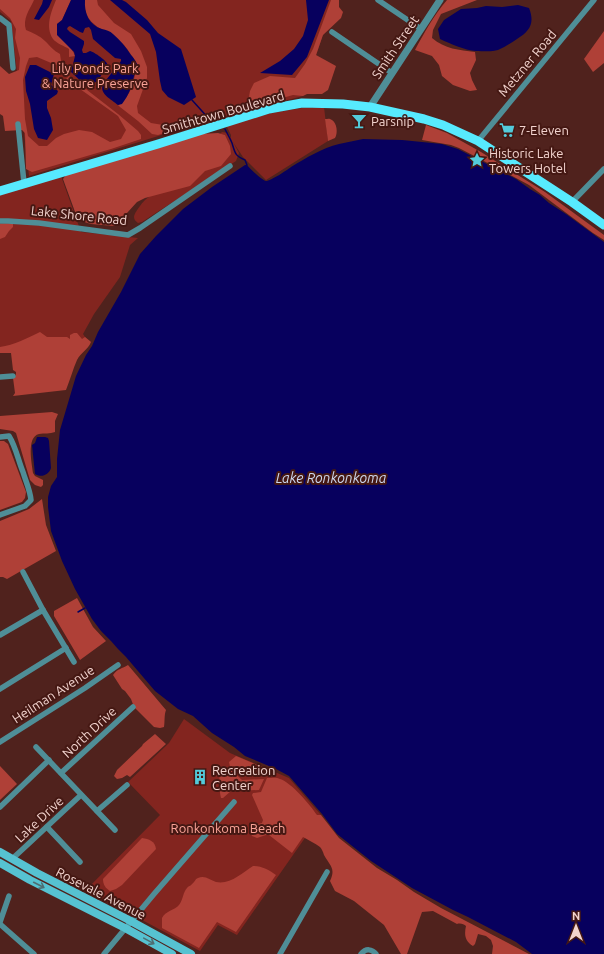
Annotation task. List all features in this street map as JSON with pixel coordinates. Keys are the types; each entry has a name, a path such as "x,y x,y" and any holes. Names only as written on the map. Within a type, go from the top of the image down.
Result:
{"main road":[{"name":"Smithtown Boulevard","path":"0,191 269,109 302,103 343,104 370,107 424,119 443,125 478,141"},
{"path":"478,141 572,202 604,225"},
{"name":"Rosevale Avenue","path":"0,852 50,880 132,921 192,954"},
{"path":"2,866 12,859"},
{"name":"Rosevale Avenue","path":"2,866 126,928 172,954"}],"street":[{"path":"378,0 421,29"},
{"name":"Smith Street","path":"370,107 440,0"},
{"name":"Metzner Road","path":"478,141 594,0"},
{"path":"0,18 9,25 13,68"},
{"path":"332,32 392,73"},
{"path":"18,124 24,183"},
{"name":"Lake Shore Road","path":"0,221 39,224 128,235 230,166"},
{"path":"572,202 604,169"},
{"path":"0,377 13,376"},
{"path":"0,437 9,436 13,442 31,492 31,500 25,506 0,515"},
{"path":"23,572 43,610 74,662"},
{"path":"0,635 43,610"},
{"path":"0,689 66,648"},
{"name":"Heilman Avenue","path":"0,742 85,688 118,665"},
{"name":"North Drive","path":"61,773 133,707"},
{"path":"36,747 115,830"},
{"path":"0,807 49,760"},
{"path":"97,811 127,785"},
{"name":"Lake Drive","path":"12,859 81,795"},
{"path":"104,954 234,802"},
{"path":"47,827 80,862"},
{"path":"280,954 327,872"},
{"path":"9,896 0,923 34,954"},
{"path":"361,954 366,950 373,951 376,954"}],"green space":[{"name":"Lily Ponds Park & Nature Preserve","path":"0,0 334,0 303,96 210,120 29,176 11,21 0,12"},
{"path":"324,107 328,141 266,180 243,157 233,142 239,153 236,161 142,222 138,223 135,220 135,213 145,200 225,135 220,134 222,132 228,133 231,138 226,125 272,113 302,108"},
{"path":"61,176 81,232 138,238 130,245 120,277 94,314 83,334 91,342 0,353 0,195"},
{"name":"Ronkonkoma Beach","path":"184,719 230,753 289,778 321,815 237,935 218,925 200,951 86,890 160,815 128,782 169,743"}],"shaded area":[{"path":"0,0 34,0 26,18 26,30 34,33 60,54 61,61 56,65 37,57 29,58 23,80 25,119 28,136 39,146 47,146 56,138 64,134 79,130 92,132 110,142 121,139 126,130 118,116 66,79 69,76 138,131 141,135 141,139 32,172 26,169 25,133 22,130 5,131 3,116 0,114 0,66 9,74 19,70 20,58 15,38 16,29 10,18 0,9"},
{"path":"56,0 71,0 62,20 57,24 57,34 70,47 75,56 69,57 69,49 56,42 49,30 52,9"},
{"path":"85,0 97,0 98,5 114,23 131,34 141,51 147,67 147,78 137,106 138,113 151,123 163,125 190,125 158,135 152,134 118,105 122,103 130,91 138,66 124,45 92,22 85,9"},
{"path":"331,0 339,0 339,7 343,12 341,18 323,35 316,55 336,66 328,90 322,94 307,94 303,96 293,95 247,108 250,91 254,83 270,76 295,78 313,49"},
{"path":"447,0 477,0 441,14 433,30 432,38 447,47 475,52 476,60 470,73 477,90 470,91 453,85 442,76 439,65 432,56 415,50 434,18"},
{"path":"604,31 604,63 593,72 584,59"},
{"path":"325,119 334,121 336,128 335,138 328,141"},
{"path":"426,125 447,133 481,152 545,192 604,235 604,240 529,185 459,148 451,145 422,140"},
{"path":"218,133 225,135 230,146 231,154 221,166 205,171 190,186 145,198 137,202 119,224 114,226 91,224 78,220 63,179 66,175 200,134"},
{"path":"13,223 13,227 5,237 0,239 0,224"},
{"path":"40,332 47,337 67,337 70,339 70,335 77,333 82,339 85,337 91,342 77,360 66,390 13,396 15,393 13,378 16,375 16,372 13,370 11,353 0,353 0,347 16,343"},
{"path":"52,412 58,414 55,421 55,432 35,436 31,445 33,473 35,476 43,480 43,485 41,487 35,485 30,480 16,433 13,431 0,429 0,416"},
{"path":"0,441 4,441 8,444 26,492 25,498 22,502 0,510"},
{"path":"42,499 46,525 56,551 7,579 0,577 0,521 29,509"},
{"path":"77,598 93,627 106,641 80,660 54,616 54,611"},
{"path":"128,665 166,710 164,727 154,727 134,707 131,699 113,675 118,670"},
{"path":"155,734 166,744 130,777 127,775 117,779 114,776 117,770"},
{"path":"236,756 274,772 275,776 270,775 264,770 251,771 247,767 230,767 229,762"},
{"path":"0,766 17,784 0,800"},
{"path":"224,768 230,769 242,780 264,779 259,790 231,791 221,798 219,778"},
{"path":"267,778 279,778 295,789 306,800 317,815 321,815 339,838 377,868 441,908 529,954 492,954 493,946 491,940 486,936 478,934 473,946 466,938 466,926 457,924 433,911 422,912 407,954 401,954 384,925 354,901 335,891 330,881 332,877 332,867 320,847 303,837 292,853 269,835 257,838 252,836 250,832 251,830 258,824 262,823 263,820 252,795 253,793 261,792"},
{"path":"142,838 151,841 156,849 122,885 110,891 103,883 103,879"},
{"path":"253,866 271,871 276,875 236,932 217,922 199,948 162,928 163,916 179,905 188,887 192,885 197,878 203,877 216,882 226,882 236,878"}],"water":[{"path":"43,0 52,0 49,7 39,20 34,19 42,4"},
{"path":"71,0 85,0 85,9 88,18 97,27 109,31 116,36 137,63 138,70 122,104 118,105 109,98 104,93 102,88 103,84 121,59 115,58 93,39 89,27 85,28 83,33 70,26 67,29 84,41 82,50 83,53 90,51 94,53 106,62 108,67 98,80 89,86 86,86 71,72 75,56 74,52 57,35 57,24 62,20"},
{"path":"110,0 122,0 126,2 147,20 158,33 181,49 196,97 184,105 168,97 162,90 156,52 150,34"},
{"path":"306,0 329,0 307,57 292,75 260,73 280,61 294,49 303,36 308,20"},
{"path":"518,5 529,8 531,13 530,26 521,36 498,50 476,51 440,39 438,29 444,20 461,9 486,6 502,7"},
{"path":"30,65 36,65 54,74 51,85 58,91 57,94 47,101 47,108 51,118 53,130 47,140 38,138 34,129 30,104 26,91 25,77"},
{"name":"Lake Ronkonkoma","path":"363,139 402,140 442,144 458,149 516,179 604,242 604,954 532,954 516,942 412,888 371,861 337,834 289,776 245,756 212,733 193,716 178,709 155,691 92,619 75,589 62,561 51,531 48,497 51,486 57,477 60,430 76,376 140,254 183,209 245,165 247,165 262,179 268,181 320,151 339,144"},
{"path":"37,437 48,438 49,441 51,468 47,474 42,476 35,474 32,445 35,443"}],"waterway":[{"path":"192,100 210,120"},
{"path":"225,129 236,154 245,160 247,165"},
{"path":"78,612 85,608"}],"place":[{"name":"Parsnip","path":"359,121"},
{"name":"7-Eleven","path":"507,130"},
{"name":"Historic Lake Towers Hotel","path":"477,160"},
{"name":"Recreation Center","path":"200,777"}]}
